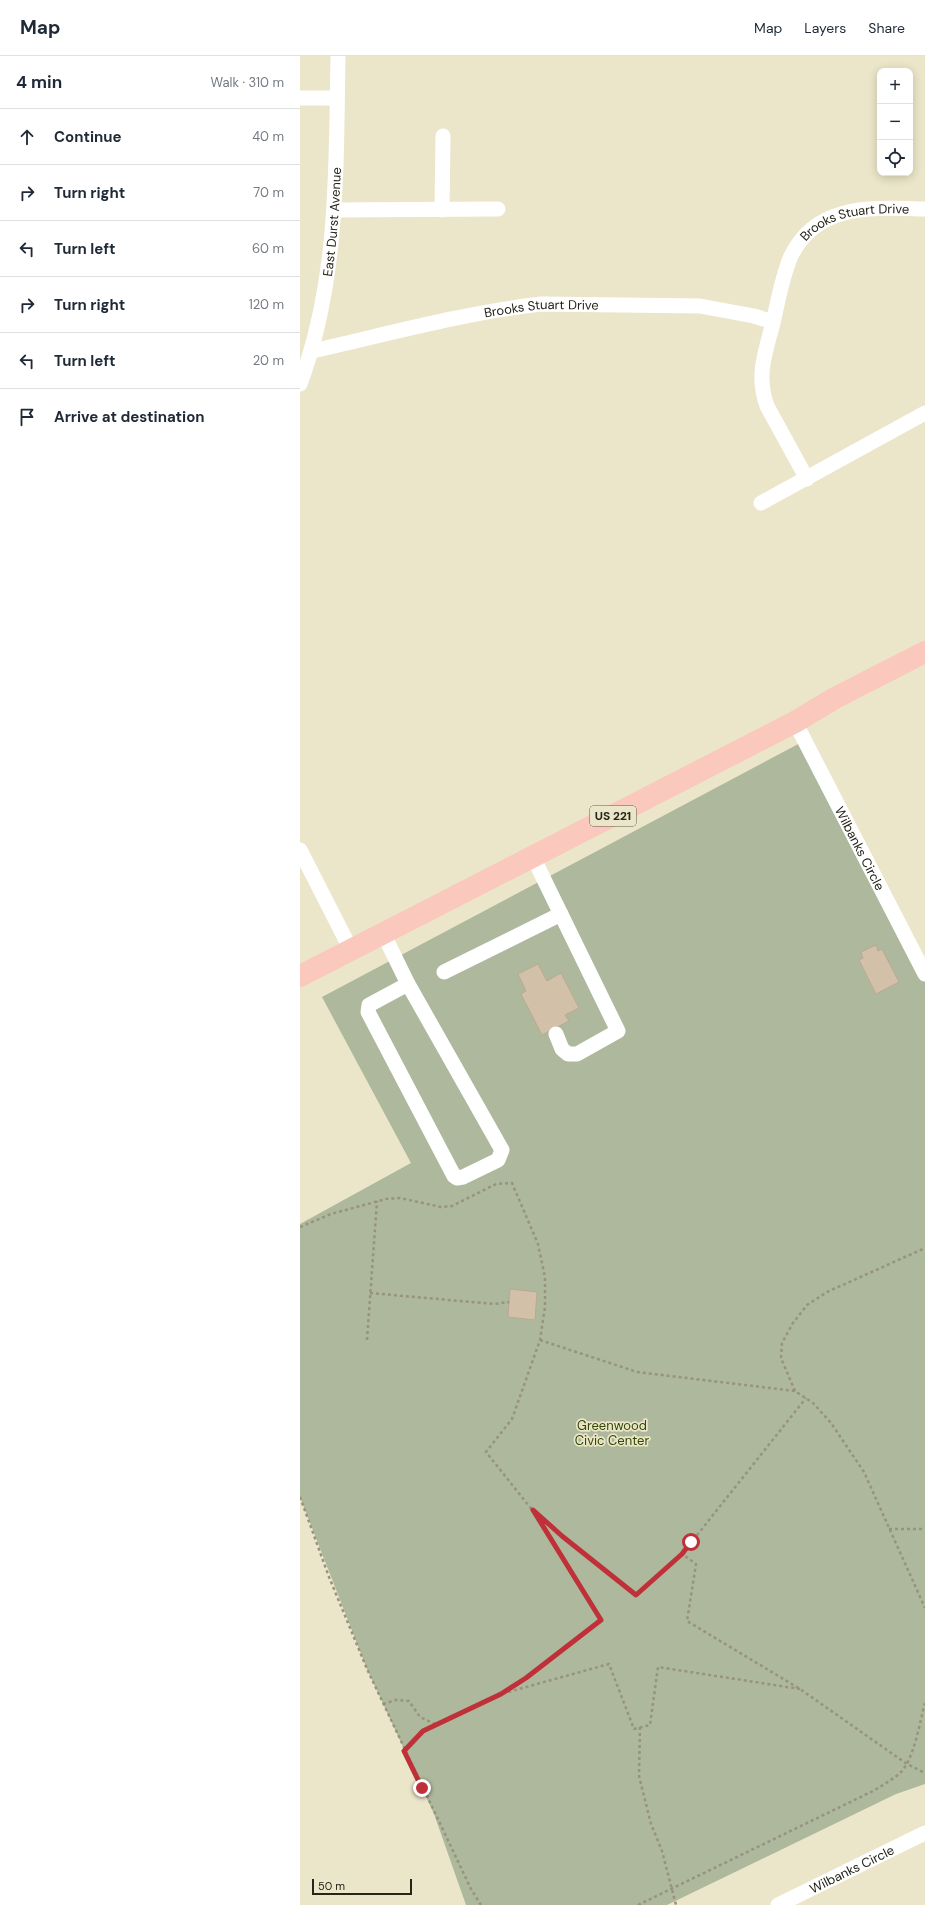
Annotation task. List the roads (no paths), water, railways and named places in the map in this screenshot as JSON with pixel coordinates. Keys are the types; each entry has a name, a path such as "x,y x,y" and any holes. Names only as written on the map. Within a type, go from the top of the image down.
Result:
{"highway":[{"name":"US 221","path":"300,976 795,722 835,698 925,652"}],"street":[{"name":"East Durst Avenue","path":"300,384 312,351 327,279 334,210 338,56"},
{"path":"300,98 337,98"},
{"path":"442,210 443,136"},
{"path":"334,210 498,209"},
{"name":"Brooks Stuart Drive","path":"807,479 767,406 762,393 761,371 786,268 799,243 822,222 837,215 855,209 925,209"},
{"name":"Brooks Stuart Drive","path":"312,351 416,327 515,307 541,304 700,306 754,316 773,322"},
{"path":"761,503 925,413"},
{"name":"Wilbanks Circle","path":"795,722 925,974"},
{"path":"300,850 351,950"},
{"path":"533,857 618,1031 577,1054 568,1054 562,1049 556,1034"},
{"path":"444,972 561,914"},
{"path":"383,934 408,984 502,1150 498,1160 464,1177 457,1178 454,1176 368,1012 369,1005 375,1000 408,984"},
{"name":"Wilbanks Circle","path":"778,1905 925,1833"}],"park label":[{"name":"Greenwood Civic Center","path":"612,1432"}]}
